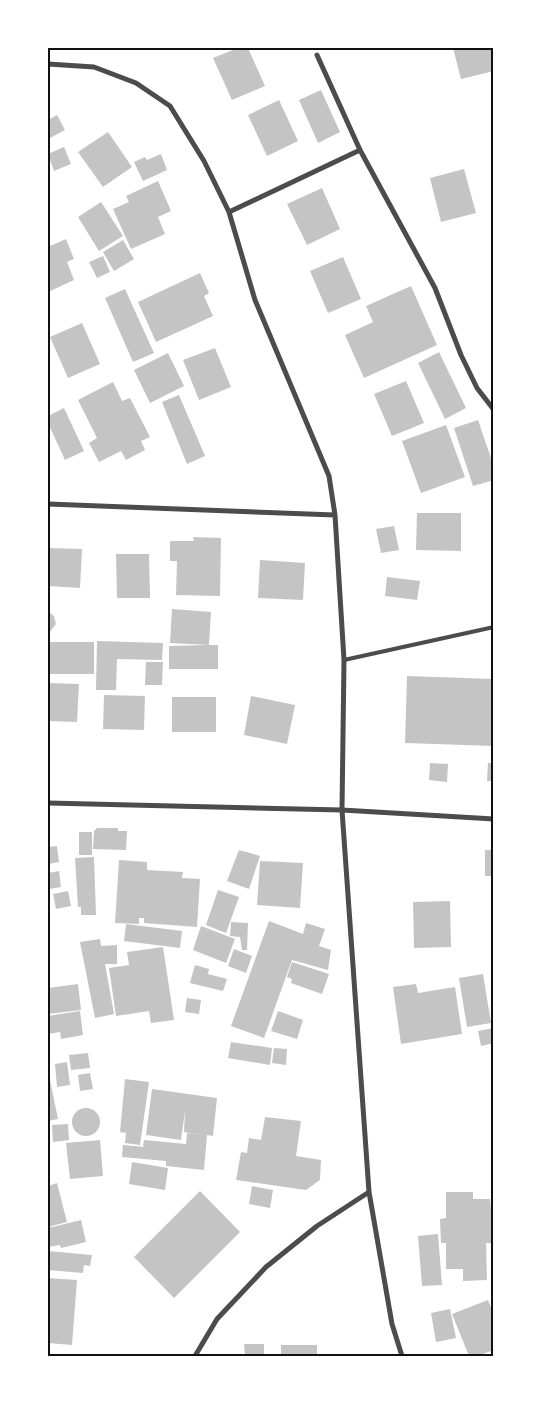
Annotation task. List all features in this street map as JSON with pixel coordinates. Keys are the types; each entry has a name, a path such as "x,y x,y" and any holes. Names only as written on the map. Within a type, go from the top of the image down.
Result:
{"street":[{"path":"317,55 360,150 434,288 461,355 477,388 494,410"},
{"path":"48,64 94,67 136,83 170,106 204,161 229,212 254,300 329,476 335,515 344,660 342,810 369,1192 392,1324 402,1356"},
{"path":"229,212 360,150"},
{"path":"48,504 335,515"},
{"path":"48,803 342,810 494,819"},
{"path":"195,1356 217,1319 266,1267 317,1226 369,1192"}],"lane":[{"path":"344,660 494,627"}],"building":[{"path":"238,48 248,48 265,86 232,100 213,58"},
{"path":"453,48 492,48 494,71 461,79"},
{"path":"321,90 340,132 318,143 299,100"},
{"path":"279,100 298,141 267,156 248,115"},
{"path":"57,115 65,130 48,139 48,120"},
{"path":"108,132 132,167 103,187 78,152"},
{"path":"64,147 71,164 54,171 48,154"},
{"path":"161,154 167,170 143,181 134,162 145,157 147,160"},
{"path":"464,169 476,213 441,222 430,178"},
{"path":"158,181 171,211 158,217 165,234 131,249 113,209 129,202 126,196"},
{"path":"322,188 340,229 307,245 287,204"},
{"path":"101,202 123,236 99,251 78,217"},
{"path":"66,239 74,259 67,262 74,280 48,292 48,247"},
{"path":"123,240 134,259 114,271 103,252"},
{"path":"103,256 110,272 97,278 89,262"},
{"path":"343,257 361,299 328,313 310,271"},
{"path":"200,273 209,293 204,296 213,316 156,342 138,302"},
{"path":"411,286 437,345 364,378 345,335 373,322 366,306"},
{"path":"125,289 154,353 133,362 105,298"},
{"path":"82,323 100,364 68,378 50,337"},
{"path":"215,348 231,387 199,400 183,360"},
{"path":"439,352 466,408 445,419 418,363"},
{"path":"168,353 184,386 150,403 134,370"},
{"path":"406,381 424,423 392,436 374,394"},
{"path":"113,382 122,401 130,398 150,437 141,441 145,450 126,460 121,451 99,462 89,443 97,438 78,400"},
{"path":"179,395 205,456 187,464 162,402"},
{"path":"64,408 84,451 65,460 48,423 48,416"},
{"path":"478,420 494,467 494,480 473,486 454,428"},
{"path":"446,425 465,477 421,493 402,441"},
{"path":"417,513 461,513 461,551 416,550"},
{"path":"394,526 399,550 381,553 376,529"},
{"path":"193,537 221,538 220,596 176,595 177,561 170,561 170,541 194,541"},
{"path":"48,548 82,549 80,588 48,586"},
{"path":"116,554 149,554 150,598 117,598"},
{"path":"260,560 305,563 303,600 258,598"},
{"path":"387,577 420,581 417,600 385,596"},
{"path":"172,609 211,612 209,645 170,643"},
{"path":"48,611 54,616 56,624 48,634"},
{"path":"97,641 163,643 162,660 117,659 116,690 96,690"},
{"path":"48,642 94,642 94,674 48,674"},
{"path":"218,645 218,669 169,669 169,646"},
{"path":"146,662 163,662 162,685 145,685"},
{"path":"407,676 494,679 494,746 405,743"},
{"path":"48,683 79,684 77,722 48,721"},
{"path":"104,695 145,696 144,730 103,729"},
{"path":"251,696 295,705 287,744 244,735"},
{"path":"172,697 216,697 216,732 172,732"},
{"path":"430,763 448,764 447,782 429,780"},
{"path":"488,763 494,763 494,781 487,781"},
{"path":"97,828 118,828 118,831 127,831 126,850 93,849 94,831"},
{"path":"79,832 92,832 92,855 79,855"},
{"path":"57,846 59,862 48,864 48,847"},
{"path":"239,850 260,856 249,889 227,881"},
{"path":"485,850 494,850 494,876 485,876"},
{"path":"94,857 96,915 81,915 81,907 78,907 75,858"},
{"path":"119,860 147,862 147,870 183,872 182,878 200,879 197,927 144,923 144,918 139,918 139,924 115,923"},
{"path":"260,861 303,863 300,908 257,905"},
{"path":"59,871 61,887 49,889 48,873"},
{"path":"218,890 239,897 226,933 206,925"},
{"path":"68,891 71,906 56,909 53,894"},
{"path":"450,901 451,947 414,948 413,902"},
{"path":"269,921 303,934 306,923 325,929 319,946 331,950 328,970 292,960 264,1038 231,1026"},
{"path":"231,922 248,923 247,950 242,950 240,937 230,936"},
{"path":"126,924 182,931 180,948 124,941"},
{"path":"201,926 235,939 226,963 193,950"},
{"path":"100,939 101,946 117,945 117,964 105,964 114,1014 95,1018 80,942"},
{"path":"163,947 174,1020 151,1023 149,1011 116,1016 109,968 129,965 127,952"},
{"path":"234,949 252,956 246,973 228,966"},
{"path":"292,962 329,974 322,994 291,983 292,979 287,977"},
{"path":"195,965 209,969 208,974 227,979 223,991 190,983"},
{"path":"483,974 491,1023 467,1027 459,978"},
{"path":"78,984 81,1010 48,1014 48,988"},
{"path":"416,984 418,993 455,987 462,1034 401,1044 393,987"},
{"path":"187,998 201,1000 199,1014 185,1012"},
{"path":"80,1011 83,1035 61,1039 60,1032 48,1034 48,1016"},
{"path":"278,1011 303,1020 297,1039 271,1031"},
{"path":"494,1028 494,1043 481,1046 478,1031"},
{"path":"231,1042 272,1048 270,1065 228,1058"},
{"path":"274,1048 287,1049 286,1065 272,1063"},
{"path":"88,1053 90,1068 71,1070 69,1055"},
{"path":"67,1062 70,1085 57,1087 55,1064"},
{"path":"48,1070 58,1119 48,1121"},
{"path":"90,1073 93,1089 80,1091 78,1075"},
{"path":"125,1079 149,1082 140,1145 125,1143 126,1133 120,1132"},
{"path":"152,1089 217,1098 213,1136 207,1135 204,1170 166,1166 166,1161 122,1157 123,1145 145,1147 143,1146 144,1140 186,1144 187,1133 201,1135 184,1132 185,1111 181,1140 146,1135"},
{"path":"86,1108 96,1112 100,1122 96,1132 86,1136 76,1132 72,1122 76,1112"},
{"path":"265,1117 301,1121 296,1156 321,1160 320,1180 306,1190 236,1180 241,1152 247,1153 249,1138 261,1140"},
{"path":"68,1124 69,1140 53,1142 52,1125"},
{"path":"100,1140 103,1176 70,1179 66,1143"},
{"path":"132,1162 168,1168 165,1190 129,1184"},
{"path":"57,1183 67,1222 48,1227 48,1186"},
{"path":"252,1186 273,1190 270,1208 249,1204"},
{"path":"200,1191 240,1232 174,1298 134,1257"},
{"path":"446,1192 473,1192 473,1199 490,1199 494,1243 486,1243 487,1280 463,1281 463,1269 446,1269 446,1243 441,1243 440,1219 446,1218"},
{"path":"81,1220 86,1242 61,1248 60,1245 48,1247 48,1228"},
{"path":"438,1234 442,1285 422,1286 418,1236"},
{"path":"48,1251 92,1255 90,1266 84,1265 83,1273 48,1270"},
{"path":"48,1278 77,1280 72,1345 48,1343"},
{"path":"488,1300 494,1315 494,1350 477,1356 469,1356 452,1314"},
{"path":"450,1309 456,1338 436,1342 431,1313"},
{"path":"244,1344 264,1344 264,1356 245,1356"},
{"path":"281,1345 317,1345 317,1356 281,1356"}]}
